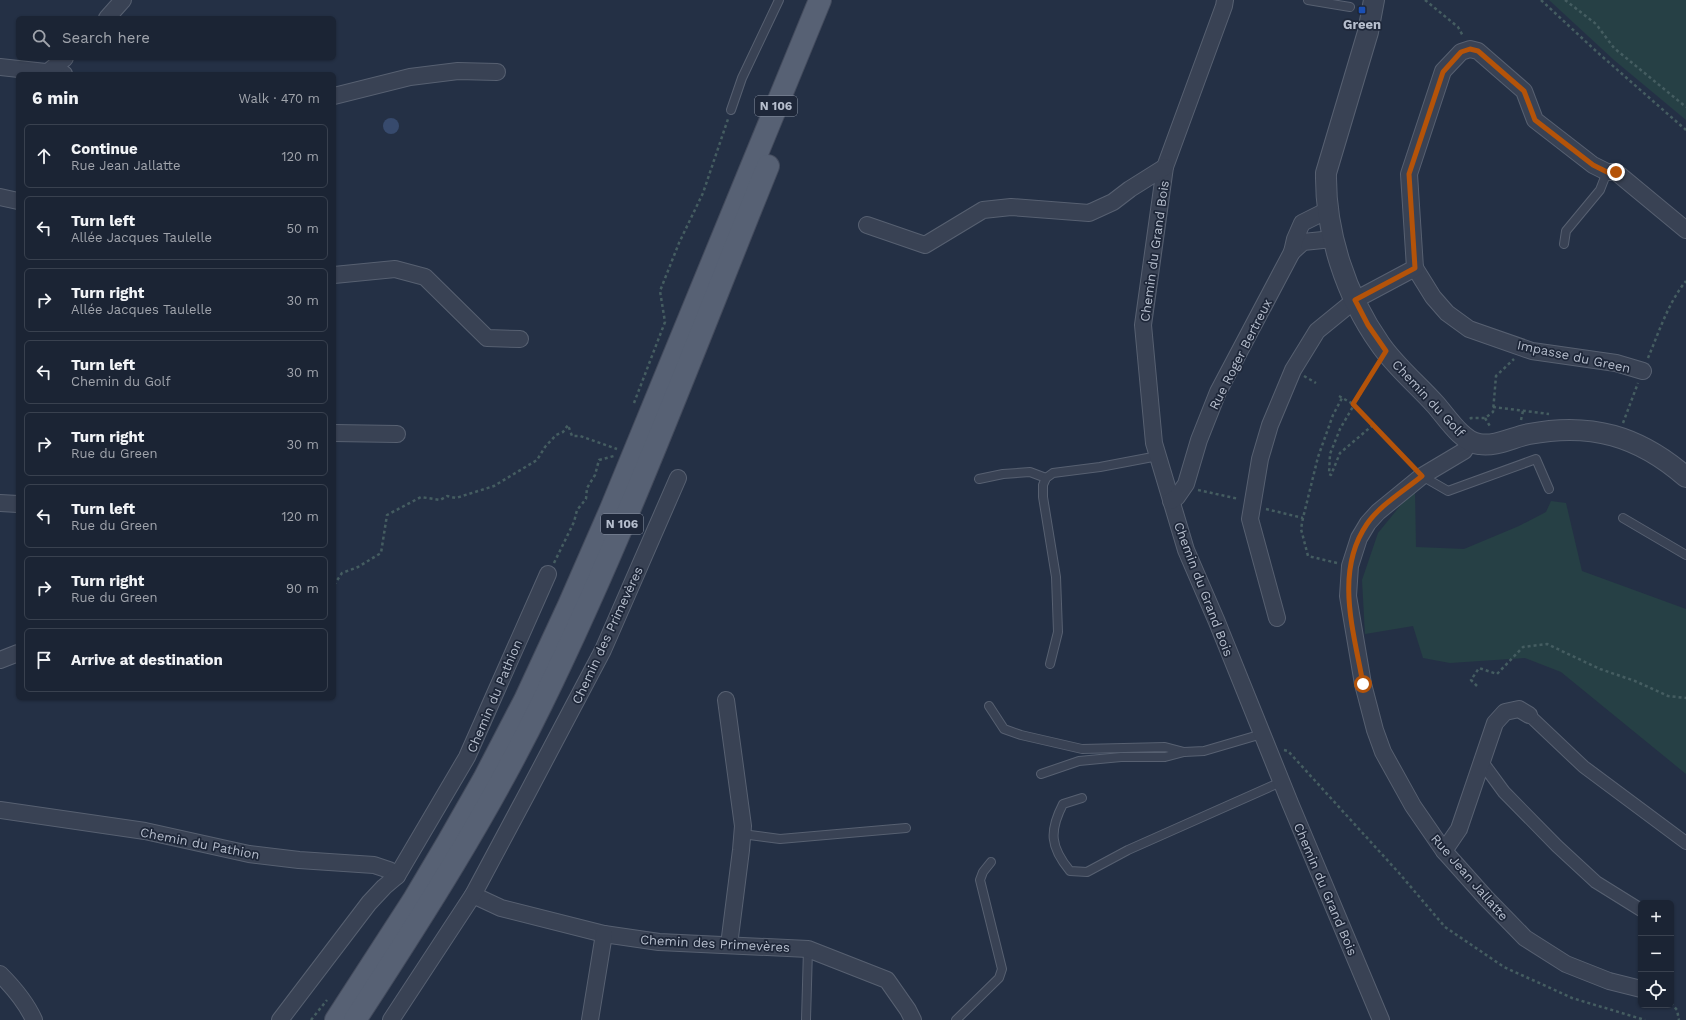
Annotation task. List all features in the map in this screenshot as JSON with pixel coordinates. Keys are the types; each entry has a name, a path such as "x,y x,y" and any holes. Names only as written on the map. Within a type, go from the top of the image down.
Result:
{"main road":[{"name":"N 106","path":"336,1020 413,902 441,855 484,779 525,700 611,509 820,0"},
{"name":"N 106","path":"355,1020 426,911 462,851 501,782 545,697 586,609 666,420 834,0"}],"street":[{"path":"109,16 123,0"},
{"name":"Chemin du Grand Bois","path":"1225,0 1165,167 1143,325 1154,443 1186,550 1381,1020"},
{"path":"1328,210 1326,174 1368,32 1374,0"},
{"path":"1277,618 1252,532 1250,519 1260,459 1270,425 1294,370 1317,331 1355,300 1415,268 1409,174 1443,72 1461,52 1470,49 1478,51 1524,91 1535,120 1593,165 1607,172 1616,172 1686,230"},
{"path":"57,72 64,60"},
{"path":"0,67 47,72"},
{"path":"336,96 410,77 458,71 497,72"},
{"path":"867,225 925,245 983,210 1011,207 1089,213 1114,202 1130,189 1165,167"},
{"path":"0,196 16,200"},
{"name":"Chemin du Golf","path":"1328,210 1333,239 1355,300 1368,325 1386,351 1457,430 1468,432 1478,444 1492,444 1528,434 1559,430 1585,430 1618,436 1668,461 1686,477"},
{"name":"Rue Roger Bertreux","path":"1171,501 1177,497 1186,484 1199,440 1218,392 1292,252 1295,239 1302,223 1328,210"},
{"name":"Rue Roger Bertreux","path":"1292,252 1303,242 1333,239"},
{"name":"Impasse du Green","path":"1415,268 1433,297 1447,313 1469,329 1532,351 1616,363 1646,364"},
{"path":"336,275 396,269 425,277 487,338 520,339"},
{"name":"Rue Jean Jallatte","path":"1468,432 1464,451 1422,476 1378,512 1368,523 1359,538 1350,566 1348,596 1363,684 1375,730 1383,752 1413,806 1444,851 1524,938 1566,964 1609,981 1638,988"},
{"path":"336,433 397,434"},
{"name":"Chemin des Primevères","path":"391,1020 473,895 602,650 678,478"},
{"path":"0,504 16,504"},
{"name":"Chemin du Pathion","path":"280,1020 369,903 397,876 468,757 548,574"},
{"path":"0,660 16,654"},
{"path":"726,700 734,752 742,826 729,945"},
{"path":"1444,851 1459,829 1495,723 1506,712 1519,709 1529,715 1584,767 1686,843"},
{"path":"1482,762 1504,792 1557,846 1596,882 1638,908"},
{"name":"Chemin du Pathion","path":"0,810 145,831 256,854 293,859 374,866 389,870 397,876"},
{"name":"Chemin des Primevères","path":"473,895 501,908 604,934 659,942 808,949 888,980 909,1018"},
{"path":"590,1020 604,934"},
{"path":"0,974 15,988 29,1009 34,1020"}],"lane":[{"path":"731,110 742,78 779,0"},
{"path":"1308,0 1350,7"},
{"path":"1564,244 1566,231 1600,190 1607,172"},
{"path":"1050,664 1058,632 1056,576 1043,497 1043,485 1046,478 1053,473 1100,467 1158,456"},
{"path":"1422,476 1448,491 1536,459 1549,490"},
{"path":"979,479 1003,474 1030,472 1046,478"},
{"path":"1623,518 1686,555"},
{"path":"989,706 1004,729 1051,742 1082,749 1165,747 1184,752"},
{"path":"1042,774 1079,762 1121,757 1165,757 1184,752 1204,751 1264,739"},
{"path":"1082,798 1063,804 1055,820 1053,837 1059,858 1070,871 1087,872 1128,850 1282,782"},
{"path":"742,834 780,838 906,828"},
{"path":"956,1020 999,978 1002,969 980,880 982,872 991,862"},
{"path":"806,1020 808,949"}],"path":[{"path":"1425,0 1458,27 1470,49"},
{"path":"1541,0 1597,52 1686,130"},
{"path":"1566,0 1596,24 1614,48 1686,107"},
{"path":"631,410 665,322 660,291 679,243 703,193 731,110"},
{"path":"1618,436 1666,314 1686,281"},
{"path":"1468,432 1471,418 1485,418 1493,412 1496,376 1525,348"},
{"path":"1373,426 1340,452 1331,475 1329,474 1330,454 1340,429 1353,404 1386,351"},
{"path":"1300,374 1316,383"},
{"path":"1339,396 1353,404 1422,476"},
{"path":"1337,562 1308,556 1300,529 1318,457 1333,415 1342,398"},
{"path":"1493,407 1554,414"},
{"path":"1485,418 1488,422"},
{"path":"336,582 342,573 358,567 381,553 387,515 421,498 440,500 447,496 456,498 494,486 537,460 545,447 556,435 563,432 568,424 572,436 580,436 617,449"},
{"path":"612,463 619,443"},
{"path":"548,574 561,550 577,510 586,499 587,488 595,475 599,460 614,456"},
{"path":"1195,489 1243,500 1252,506 1303,518"},
{"path":"1477,686 1471,680 1478,668 1497,674 1523,647 1547,644 1600,669 1636,681 1668,696 1686,698"},
{"path":"1264,739 1288,751 1445,927 1504,967 1572,998 1645,1020"},
{"path":"1674,1006 1677,1010 1679,1020"}],"green space":[{"path":"1549,0 1686,0 1686,120 1614,60"},
{"path":"1415,491 1416,547 1464,549 1519,526 1546,512 1551,501 1566,503 1582,571 1686,609 1686,774 1561,672 1525,658 1450,663 1423,658 1413,626 1365,634 1362,580 1378,533 1409,495"}],"water":[{"path":"388,118 394,118 399,123 397,132 394,134 388,134 383,129 383,123"}],"place":[{"name":"Green","path":"1362,10"}],"route":[{"path":"1363,684 1348,596 1350,566 1359,538 1368,523 1378,512 1422,476 1353,404 1386,351 1380,345 1355,300 1415,268 1409,174 1443,72 1461,52 1470,49 1478,51 1524,91 1535,120 1593,165 1607,172 1616,172"}]}
